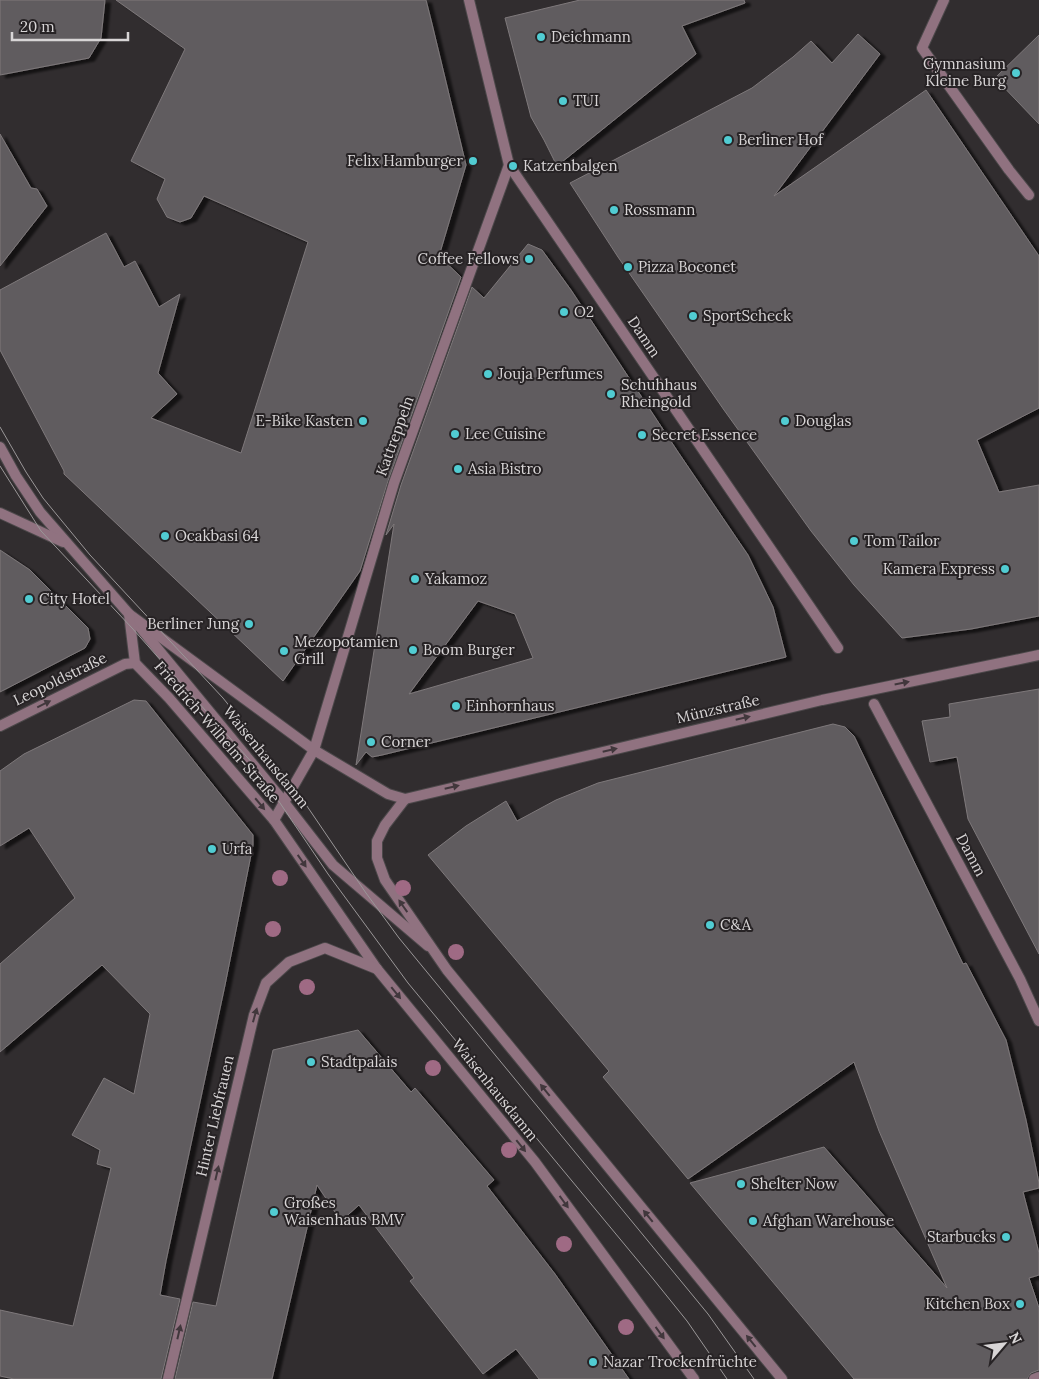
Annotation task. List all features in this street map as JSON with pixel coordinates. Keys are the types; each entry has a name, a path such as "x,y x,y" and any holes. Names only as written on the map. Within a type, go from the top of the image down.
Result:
{"street":[{"name":"Damm","path":"470,0 509,165 838,648"},
{"path":"944,0 922,48 1029,195"},
{"name":"Kattreppeln","path":"323,721 394,483 509,165"},
{"name":"Friedrich-Wilhelm-Straße","path":"0,447 16,476 40,512 129,614 314,750 388,794 405,799"},
{"path":"0,513 68,544"},
{"name":"Friedrich-Wilhelm-Straße","path":"129,614 135,663 169,698 274,820 314,750 323,721"},
{"name":"Waisenhausdamm","path":"129,614 284,802 333,865 433,950"},
{"name":"Münzstraße","path":"405,799 849,694 1039,655"},
{"name":"Leopoldstraße","path":"0,726 125,664 135,663"},
{"name":"Damm","path":"874,704 1020,979 1039,1021"},
{"name":"Waisenhausdamm","path":"405,799 394,812 378,841 377,858 385,880 454,978 782,1379"},
{"name":"Waisenhausdamm","path":"274,820 376,969 535,1162 694,1379"},
{"name":"Hinter Liebfrauen","path":"168,1379 254,1015 266,983 289,962 325,948 376,969"},
{"path":"1034,1379 1039,1377"}],"building":[{"path":"0,0 105,0 101,38 89,58 0,75"},
{"path":"116,0 426,0 432,24 466,165 439,256 461,277 388,481 360,571 283,681 64,474 0,350 0,290 106,233 124,267 135,261 159,307 180,294 158,373 177,394 151,418 241,453 308,242 204,196 191,218 180,222 167,217 157,199 165,179 131,161 185,49"},
{"path":"580,0 744,0 745,3 682,26 696,54 557,166 531,117 505,18"},
{"path":"858,34 880,54 774,196 926,90 1039,256 1039,408 977,440 999,492 1039,485 1039,616 971,629 902,638 854,585 811,531 618,257 570,183 752,88 811,41 832,63"},
{"path":"1039,35 1039,124 995,78"},
{"path":"0,134 31,188 37,189 47,206 0,266"},
{"path":"528,244 542,250 571,290 748,555 773,607 786,657 382,755 372,757 366,752 356,765 394,524 386,535 401,485 472,287 484,298","holes":["478,601 515,614 533,658 409,694"]},
{"name":"City Hotel","path":"0,550 30,570 88,628 90,639 85,648 0,692"},
{"path":"1039,689 1039,954 968,819 957,757 930,762 922,721 950,717 949,704"},
{"path":"134,700 146,701 253,835 253,845 225,985 160,1295 180,1299 161,1379 14,1379 0,1376 0,1310 73,1326 111,1168 97,1164 100,1150 72,1135 104,1078 134,1094 150,1014 102,965 0,1052 0,964 75,898 29,828 0,846 0,771 24,754"},
{"path":"833,724 845,727 854,736 963,964 966,963 1006,1040 1039,1183 1039,1188 1023,1192 1039,1253 1039,1275 1029,1278 1039,1308 1039,1370 1031,1373 1027,1379 854,1379 690,1183 824,1147 947,1288 879,1131 854,1062 688,1179 603,1077 609,1071 428,855 466,826 506,801 517,821 556,800 598,783"},
{"path":"358,1030 411,1092 415,1088 494,1180 487,1186 555,1274 629,1379 539,1379 516,1349 483,1374 410,1281 414,1278 359,1205 341,1221 317,1185 272,1379 175,1379 193,1302 216,1306 273,1050"}],"tram line":[{"path":"0,427 43,498 90,555 223,698 294,787 399,938 708,1314 754,1379"},
{"path":"0,466 41,531 132,628 255,766 328,874 408,983 654,1280 687,1321 727,1379"}],"place":[{"name":"Deichmann","path":"541,37"},
{"name":"Gymnasium Kleine Burg","path":"1016,73"},
{"name":"TUI","path":"563,101"},
{"name":"Berliner Hof","path":"728,140"},
{"name":"Felix Hamburger","path":"473,161"},
{"name":"Katzenbalgen","path":"513,166"},
{"name":"Rossmann","path":"614,210"},
{"name":"Coffee Fellows","path":"529,259"},
{"name":"Pizza Boconet","path":"628,267"},
{"name":"O2","path":"564,312"},
{"name":"SportScheck","path":"693,316"},
{"name":"Jouja Perfumes","path":"488,374"},
{"name":"Schuhhaus Rheingold","path":"611,394"},
{"name":"E-Bike Kasten","path":"363,421"},
{"name":"Douglas","path":"785,421"},
{"name":"Lee Cuisine","path":"455,434"},
{"name":"Secret Essence","path":"642,435"},
{"name":"Asia Bistro","path":"458,469"},
{"name":"Ocakbasi 64","path":"165,536"},
{"name":"Tom Tailor","path":"854,541"},
{"name":"Kamera Express","path":"1005,569"},
{"name":"Yakamoz","path":"415,579"},
{"name":"City Hotel","path":"29,599"},
{"name":"Berliner Jung","path":"249,624"},
{"name":"Boom Burger","path":"413,650"},
{"name":"Mezopotamien Grill","path":"284,651"},
{"name":"Einhornhaus","path":"456,706"},
{"name":"Corner","path":"371,742"},
{"name":"Urfa","path":"212,849"},
{"name":"C&A","path":"710,925"},
{"name":"Stadtpalais","path":"311,1062"},
{"name":"Shelter Now","path":"741,1184"},
{"name":"Großes Waisenhaus BMV","path":"274,1212"},
{"name":"Afghan Warehouse","path":"753,1221"},
{"name":"Starbucks","path":"1006,1237"},
{"name":"Kitchen Box","path":"1020,1304"},
{"name":"Nazar Trockenfrüchte","path":"593,1362"}]}
